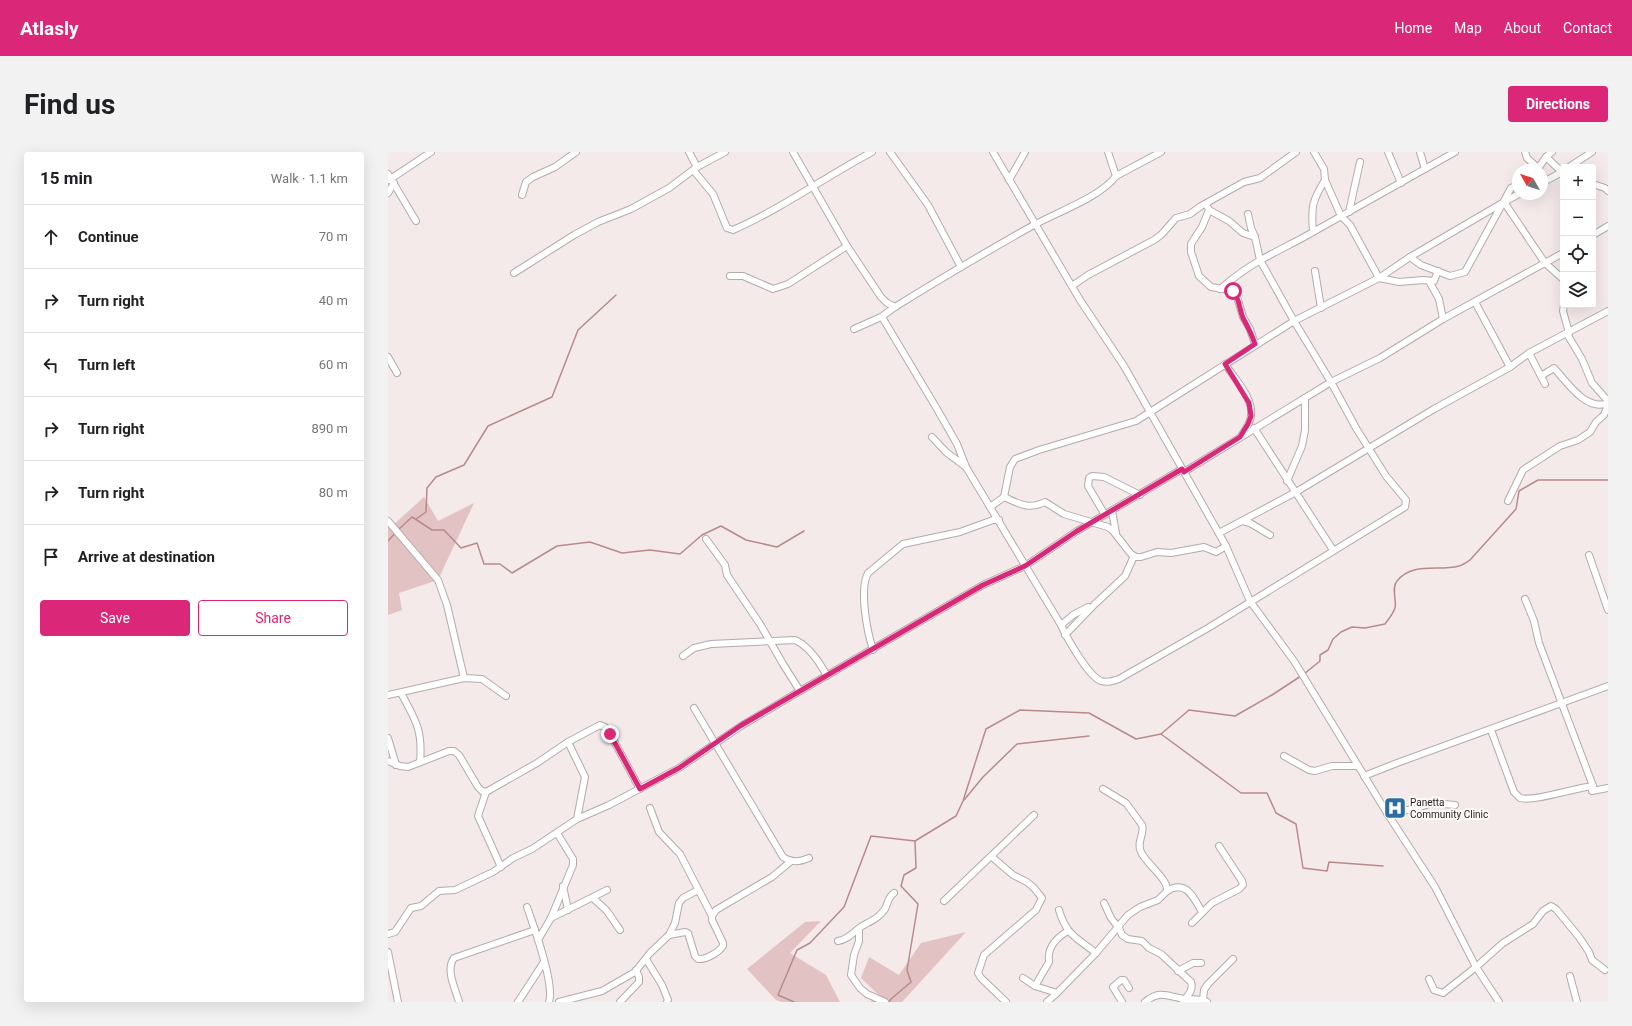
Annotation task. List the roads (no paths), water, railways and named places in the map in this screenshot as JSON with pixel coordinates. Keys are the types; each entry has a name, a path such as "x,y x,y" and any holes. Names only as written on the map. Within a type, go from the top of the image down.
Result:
{"street":[{"path":"388,193 390,179 431,152"},
{"path":"522,196 526,182 533,177 556,167 576,152"},
{"path":"689,152 696,169 713,194 727,228 730,230 755,221 859,155 872,152"},
{"path":"514,273 574,235 598,222 631,209 669,188 724,152"},
{"path":"792,152 847,246 881,297 887,303 895,306"},
{"path":"890,152 928,205 961,267"},
{"path":"993,152 1072,286 1124,366 1226,546 1250,601 1306,680 1387,813 1435,887 1476,967 1500,1002"},
{"path":"1009,180 1025,152"},
{"path":"1108,152 1116,176"},
{"path":"854,329 882,317 895,306 1036,224 1110,184 1116,176 1161,152"},
{"path":"1255,344 1250,329 1242,316 1235,293 1230,290 1207,285 1199,276 1191,252 1191,244 1202,227 1207,207 1244,182 1260,178 1296,152"},
{"path":"1314,152 1324,169 1326,180 1341,216 1350,225 1379,278"},
{"path":"1388,152 1401,183"},
{"path":"1420,152 1425,169"},
{"path":"1220,289 1235,276 1260,260 1296,242 1455,152"},
{"path":"1525,152 1533,164"},
{"path":"1541,164 1552,152"},
{"path":"1574,164 1592,152"},
{"path":"1546,157 1560,169"},
{"path":"1349,212 1360,162"},
{"path":"1548,179 1560,173"},
{"path":"390,179 416,222"},
{"path":"1313,232 1312,210 1318,193 1326,180"},
{"path":"1596,185 1605,188 1608,191"},
{"path":"1410,257 1421,265 1450,276 1465,272 1512,188"},
{"path":"990,507 1004,497 1010,468 1015,459 1039,450 1129,424 1150,413 1255,344 1294,321 1379,278 1410,257 1512,198"},
{"path":"1504,202 1545,263 1560,276"},
{"path":"1072,286 1088,275 1154,240 1176,218 1190,214 1201,206 1207,207 1229,221 1243,233 1255,237"},
{"path":"882,317 957,444 966,467 1061,625 1065,635 1093,675 1101,681 1112,681 1119,679 1208,628 1406,505 1406,500 1386,476 1368,449 1260,260 1248,214"},
{"path":"1596,233 1608,226"},
{"path":"730,276 744,276 774,289 788,284 847,246"},
{"path":"388,934 395,932 411,908 421,906 439,892 455,890 501,868 513,858 532,849 577,819 609,805 679,768 740,726 800,691 983,585 1025,566 1077,531 1183,471 1331,382 1380,358 1443,319 1560,255"},
{"path":"1315,271 1321,308"},
{"path":"1379,278 1399,282 1434,281 1438,271"},
{"path":"1429,281 1438,299 1443,319"},
{"path":"1475,302 1510,367"},
{"path":"1564,308 1568,334 1582,359 1592,382 1608,403"},
{"path":"1219,533 1296,492 1434,409 1510,367 1529,353 1568,334 1608,311"},
{"path":"1529,353 1545,384"},
{"path":"388,357 397,373"},
{"path":"1225,364 1244,394 1251,409 1251,416 1248,424 1240,437"},
{"path":"1541,376 1554,368 1585,401 1603,405 1608,403"},
{"path":"1287,481 1302,446 1305,430 1305,398"},
{"path":"1508,501 1523,470 1560,446 1578,440 1590,432 1596,422 1604,415 1608,403"},
{"path":"1254,428 1333,550"},
{"path":"932,437 946,452 966,467"},
{"path":"1104,515 1088,486 1088,478 1092,476 1104,477 1140,495"},
{"path":"1004,497 1024,506 1045,502 1062,513 1091,523 1106,526 1112,530 1134,556 1143,557 1157,552 1171,553 1204,547 1216,552 1226,546"},
{"path":"1112,511 1116,536"},
{"path":"873,650 867,633 864,604 866,578 868,573 903,544 960,532 993,520 998,520"},
{"path":"388,521 438,580 447,605 464,678"},
{"path":"1242,521 1270,535"},
{"path":"706,539 722,561 731,581 760,624 800,691"},
{"path":"1590,555 1608,610"},
{"path":"1065,635 1094,604 1125,576 1134,556"},
{"path":"1525,599 1534,620 1539,643 1593,786 1592,791 1608,788"},
{"path":"1061,625 1073,615 1094,604"},
{"path":"683,656 694,648 711,644 740,644 790,639 799,641 815,658 827,676"},
{"path":"388,695 464,678 482,679 506,696"},
{"path":"1364,776 1398,762 1491,730 1608,686"},
{"path":"400,693 419,729 420,762"},
{"path":"694,708 783,857 790,862"},
{"path":"501,868 478,816 486,792 537,763 568,742 595,727 602,726 608,730 640,789"},
{"path":"1491,730 1514,792 1520,798 1529,799 1581,787 1593,786"},
{"path":"388,738 396,765"},
{"path":"568,742 585,777 577,819"},
{"path":"388,761 396,765 408,767 449,751 454,751 459,755 478,787 482,791 486,792"},
{"path":"1284,756 1309,770 1315,771 1332,766 1358,766"},
{"path":"1103,789 1126,804 1142,825 1143,828 1139,844 1141,853 1165,882 1167,891"},
{"path":"1387,813 1414,809 1432,803 1455,805"},
{"path":"650,808 659,832 680,854 712,916 712,920 724,946 702,960 697,958 688,933 685,932 669,935"},
{"path":"944,901 992,857 1034,815"},
{"path":"538,940 551,918 573,865 573,858 557,833"},
{"path":"1192,923 1212,903 1239,889 1244,884 1219,846"},
{"path":"992,857 1013,875 1028,882 1042,898 1036,910 984,955 978,973 981,978 1006,1002"},
{"path":"712,916 716,910 772,877 790,862 802,861 809,858"},
{"path":"563,886 568,910"},
{"path":"1047,1002 1096,953 1119,928 1128,915 1140,907 1158,900 1167,891 1175,887 1185,889 1192,895 1202,912"},
{"path":"551,918 607,890"},
{"path":"559,1002 602,991 636,970 669,935 675,923 679,903 682,898 698,890"},
{"path":"838,941 850,936 882,913 890,895 894,892"},
{"path":"593,898 607,911 620,930"},
{"path":"1104,904 1122,935 1128,939 1142,941 1149,948 1161,954 1192,986 1192,990 1184,1000"},
{"path":"528,906 544,962 551,995 549,1002"},
{"path":"1429,980 1434,990 1443,993 1503,943 1533,924 1541,913 1551,906 1556,909 1580,937 1592,960 1605,970"},
{"path":"1059,910 1063,923 1068,931 1096,953"},
{"path":"859,929 859,941 854,955 852,976 860,988 867,994 884,1001"},
{"path":"460,1002 451,974 450,966 454,958 535,930"},
{"path":"1035,986 1050,962 1048,955 1053,944 1057,938 1068,931"},
{"path":"388,952 398,1002"},
{"path":"646,959 662,985 668,1000 667,1002"},
{"path":"1145,1002 1154,996 1169,994 1184,1000 1195,998 1205,1001 1204,990 1208,984 1233,959"},
{"path":"518,1002 544,962"},
{"path":"1178,971 1192,963 1201,963"},
{"path":"620,1002 639,982 639,977 636,970"},
{"path":"1570,976 1578,1002"},
{"path":"1023,978 1035,986 1057,993"},
{"path":"1122,1002 1114,987 1121,980 1124,980 1129,988"}],"waterway":[{"path":"416,519 426,512 427,488 436,477 464,465 488,426 552,397 578,330 616,295"},
{"path":"1304,674 1320,661 1320,655 1328,650 1333,639 1341,632 1352,627 1365,628 1385,624 1395,608 1395,584 1403,575 1418,569 1451,568 1459,566 1470,560 1516,509 1519,491 1538,480 1608,480"},
{"path":"399,529 412,517 432,530 444,530 461,548 477,543 484,564 500,564 512,573 557,546 590,542 622,553 650,550 680,554 702,535 721,526 746,540 777,547 804,531"},
{"path":"388,541 396,532"},
{"path":"1161,734 1189,710 1235,716 1272,695 1301,676"},
{"path":"794,1002 778,995 797,950 810,943 844,907 871,836 915,841 956,816 963,801 986,729 1020,710 1089,713 1136,739 1161,734 1241,793 1267,793 1276,813 1296,824 1303,868 1327,871 1329,862 1383,866"},
{"path":"964,800 983,777 1017,744 1089,736"},
{"path":"889,1002 911,982 907,970 918,904 901,886 904,875 916,868 915,841"}],"place":[{"name":"Panetta Community Clinic","path":"1395,808"}]}
